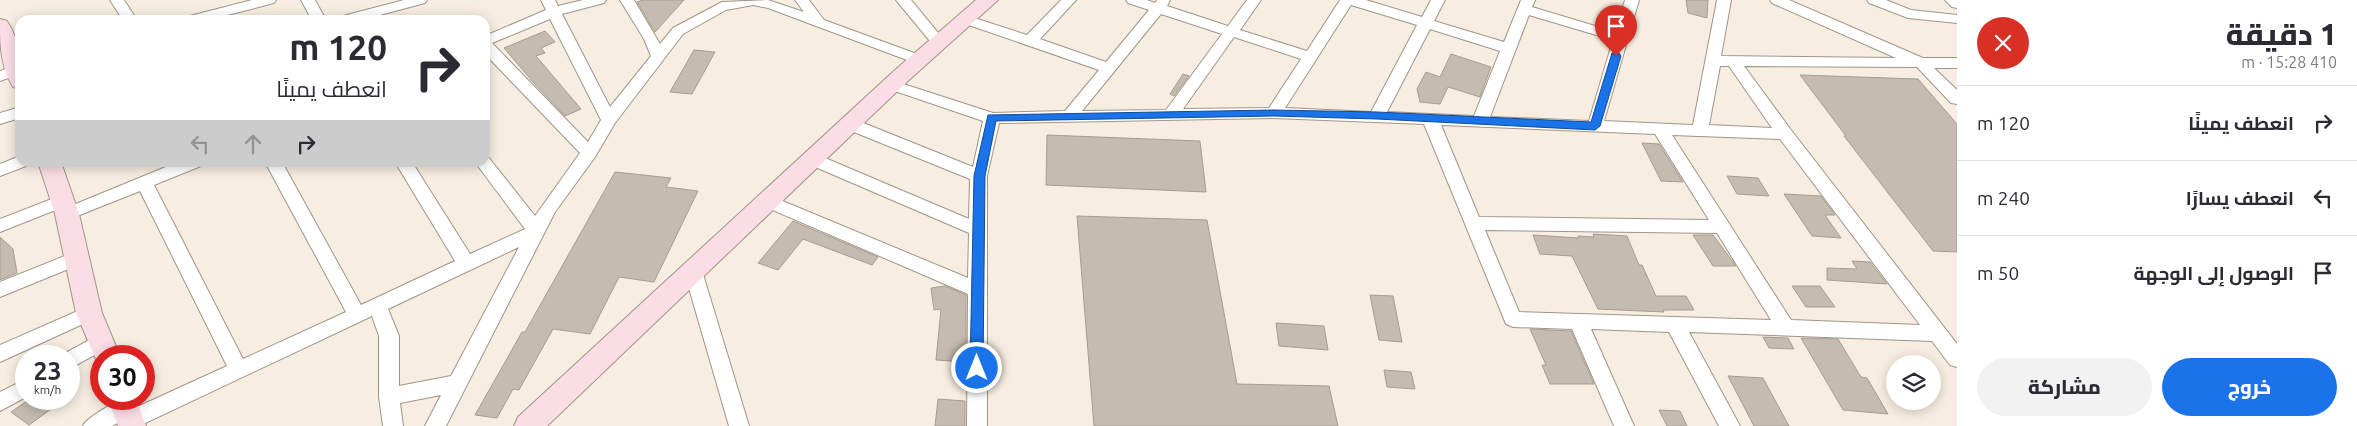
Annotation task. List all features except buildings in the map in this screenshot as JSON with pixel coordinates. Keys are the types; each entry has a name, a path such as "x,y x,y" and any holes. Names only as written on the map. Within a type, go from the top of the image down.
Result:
{"street":[{"path":"117,0 127,15"},
{"path":"225,15 269,0"},
{"path":"308,0 316,15"},
{"path":"363,15 420,0"},
{"path":"490,40 551,6 599,0"},
{"path":"627,0 651,39 659,57"},
{"path":"435,426 548,209 589,152 609,120 678,31 720,3 754,0 920,60"},
{"path":"802,0 819,23"},
{"path":"902,0 939,43"},
{"path":"1031,40 1069,0"},
{"path":"1133,0 1161,4 1231,32 1310,57"},
{"path":"1172,113 1254,0"},
{"path":"1274,113 1347,0"},
{"path":"1351,0 1510,49"},
{"path":"1377,116 1438,0"},
{"path":"1595,126 1632,0"},
{"path":"1700,130 1724,0"},
{"path":"1777,0 1921,63 1957,99"},
{"path":"1874,0 1908,14 1957,19"},
{"path":"1952,0 1957,4"},
{"path":"528,426 891,85 984,2"},
{"path":"1069,117 1161,4"},
{"path":"1480,121 1526,5 1621,38"},
{"path":"551,6 609,120"},
{"path":"965,19 1109,68"},
{"path":"0,25 13,67"},
{"path":"490,48 589,152"},
{"path":"1713,61 1957,63"},
{"path":"1733,61 1785,134 1957,359"},
{"path":"891,85 992,118 1172,113 1274,113 1785,134"},
{"path":"0,119 15,114"},
{"path":"977,426 979,176 992,118"},
{"path":"1430,118 1513,319 1938,333"},
{"path":"850,124 979,176"},
{"path":"1660,129 1786,328"},
{"path":"812,159 978,230"},
{"path":"0,170 15,164"},
{"path":"50,167 65,207 89,312 103,345"},
{"path":"0,226 144,183 182,167"},
{"path":"276,167 357,315"},
{"path":"406,167 459,250 465,264"},
{"path":"487,167 537,231"},
{"path":"144,183 239,370"},
{"path":"768,201 977,290"},
{"path":"1474,223 1722,227"},
{"path":"93,426 239,370 537,231"},
{"path":"0,290 77,258"},
{"path":"693,271 739,426"},
{"path":"377,305 388,336 389,397 393,426"},
{"path":"0,354 89,312"},
{"path":"1578,321 1624,426"},
{"path":"1675,324 1730,426"},
{"path":"389,397 457,383"},
{"path":"0,402 15,393"}],"route":[{"path":"977,368 979,176 992,118 1172,113 1274,113 1595,126 1616,56"}]}
